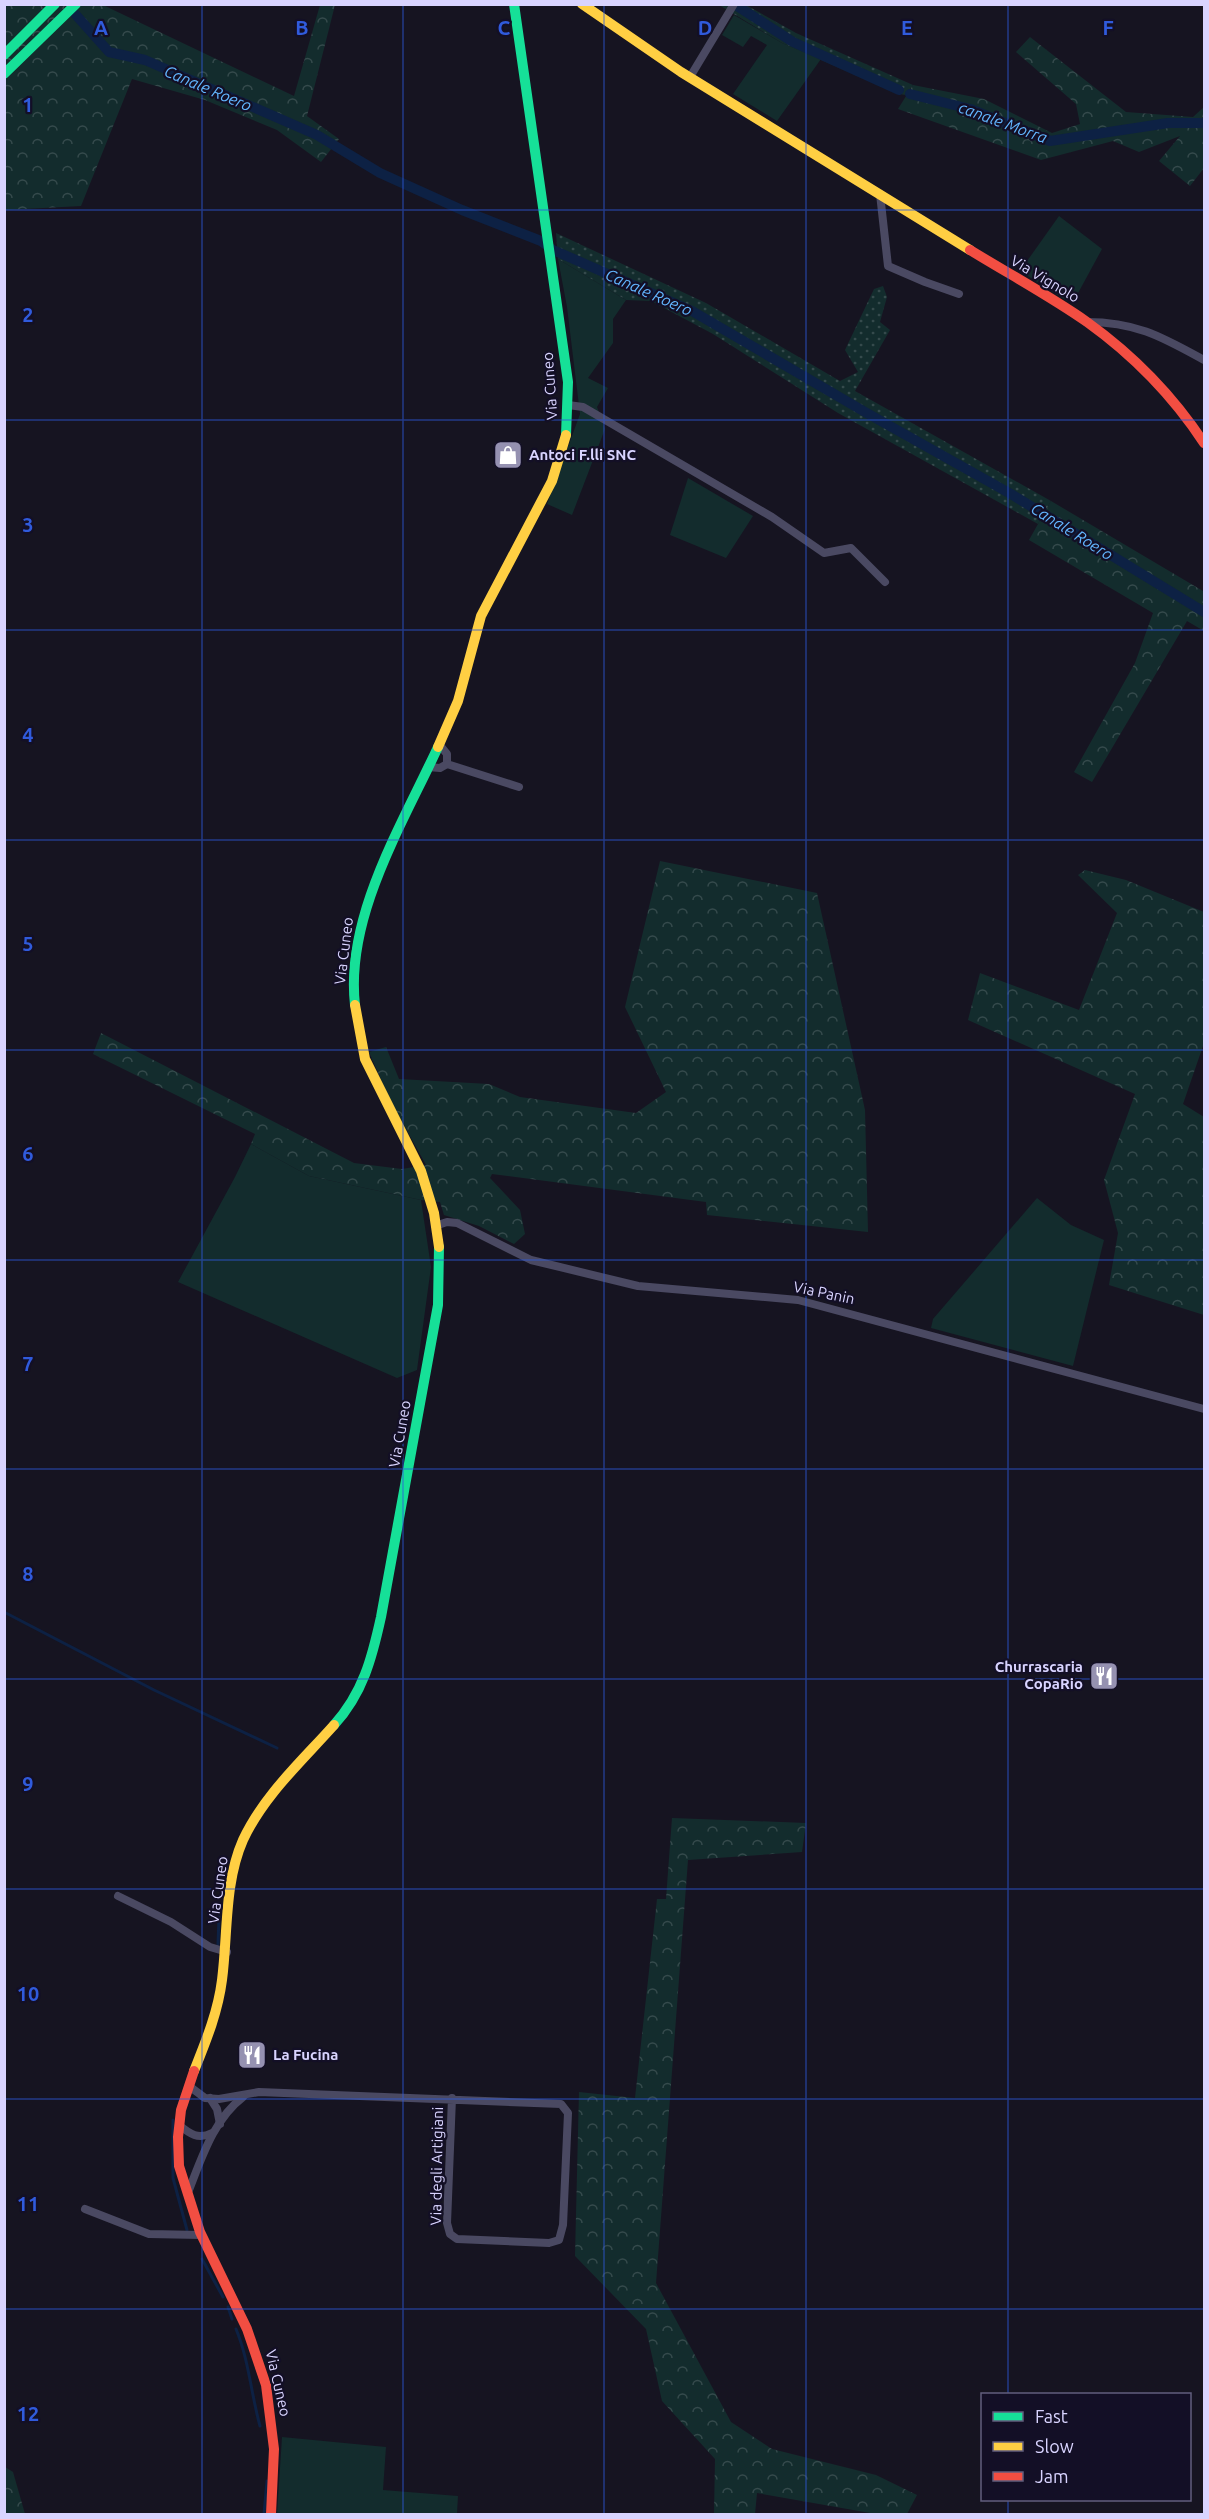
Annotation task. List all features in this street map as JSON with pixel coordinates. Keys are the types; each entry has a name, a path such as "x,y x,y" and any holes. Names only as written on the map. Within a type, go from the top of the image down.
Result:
{"street":[{"path":"4,55 54,4"},
{"path":"4,68 66,4"},
{"path":"4,74 76,4"},
{"name":"Via Cuneo","path":"271,2514 275,2450 264,2379 243,2320 201,2235 189,2190 180,2171 179,2125 189,2085 215,2015 227,1952 233,1876 240,1848 251,1823 271,1793 299,1766 354,1700 368,1662 386,1597 438,1305 441,1255 432,1199 366,1062 355,1014 353,980 361,921 374,883 463,687 481,616 541,505 568,431 568,382 514,4"},
{"name":"Via Vignolo","path":"582,4 690,77 1086,322 1130,325 1161,337 1204,360"},
{"path":"690,77 732,7"},
{"path":"880,194 888,266 959,294"},
{"path":"1086,322 1114,343 1153,381 1180,410 1204,443"},
{"path":"568,405 583,406 772,517 824,552 851,548 885,582"},
{"path":"439,744 447,754 447,764"},
{"path":"428,767 440,768 447,764 519,787"},
{"name":"Via Panin","path":"438,1225 447,1222 457,1223 531,1260 614,1282 798,1300 848,1311 1204,1409"},
{"name":"Via Cuneo","path":"118,1896 171,1922 210,1947 227,1952"},
{"path":"189,2085 205,2098 210,2098 217,2109 220,2124"},
{"name":"Via degli Artigiani","path":"210,2098 259,2092 452,2098 561,2104 568,2114 563,2225 559,2240 549,2243 457,2239 450,2234 447,2223 452,2098"},
{"path":"189,2190 214,2132 232,2105 245,2095"},
{"path":"179,2125 192,2135 205,2137 214,2132"},
{"path":"86,2209 149,2234 201,2235"}],"green space":[{"path":"4,5 103,5 294,96 320,5 335,5 307,116 339,139 321,162 277,130 205,100 132,79 81,206 5,210"},
{"path":"719,5 746,5 796,33 913,85 906,95 899,94 782,43"},
{"path":"734,15 782,43 821,59 777,121 733,94 767,45 751,36 743,47 722,35"},
{"path":"1030,37 1126,112 1193,117 1204,107 1204,168 1190,186 1159,161 1180,136 1139,152 1113,141 1041,160 898,109 913,85 984,99 1052,133 1080,124 1076,104 1016,52"},
{"path":"1059,216 1102,249 1077,295 1067,301 1020,271"},
{"path":"556,233 706,303 840,381 858,372 845,350 874,289 883,286 887,297 880,322 890,330 855,391 1051,501 1038,524 838,413 713,334 651,301 626,300 558,259"},
{"path":"558,259 626,300 613,319 613,343 588,378 608,388 597,407 605,429 572,515 547,504 580,414 567,307"},
{"path":"688,478 753,516 726,558 670,535"},
{"path":"1051,501 1203,591 1204,631 1187,621 1092,782 1074,772 1135,663 1153,613 1029,540"},
{"path":"660,861 817,893 865,1110 868,1232 707,1215 706,1202 492,1174 490,1178 520,1210 525,1234 514,1244 479,1226 444,1215 440,1202 309,1176 251,1144 255,1134 93,1054 101,1033 354,1163 402,1169 426,1165 390,1100 369,1052 386,1047 399,1079 489,1084 520,1097 636,1113 666,1092 625,1007"},
{"path":"1085,870 1126,880 1204,912 1204,1043 1183,1104 1204,1117 1204,1315 1109,1285 1118,1233 1104,1180 1135,1094 968,1020 980,973 1079,1010 1117,913 1078,875"},
{"path":"251,1144 309,1176 421,1200 431,1267 417,1370 397,1378 178,1282"},
{"path":"1037,1198 1071,1225 1104,1240 1073,1366 931,1328 933,1319"},
{"path":"672,1818 806,1823 802,1852 688,1860 656,2283 731,2422 772,2449 876,2475 917,2495 907,2514 876,2514 757,2493 755,2514 714,2514 715,2459 662,2401 646,2329 575,2256 579,2092 635,2098 657,1899 666,1899"},
{"path":"282,2437 386,2447 383,2490 458,2496 457,2514 277,2514"},
{"path":"5,2467 13,2472 25,2514 5,2514"}],"waterway":[{"path":"734,4 793,42 899,90"},
{"name":"Canale Roero","path":"76,15 109,52 145,60 317,135 380,173 462,210 541,241 553,250 692,311 1011,494 1204,612"},
{"name":"canale Morra","path":"910,94 970,109 1050,141 1168,123 1204,123"},
{"path":"4,1612 154,1690 277,1748"},
{"path":"218,1944 219,1917"},
{"path":"173,2120 173,2178 187,2230"},
{"path":"202,2259 223,2297"},
{"path":"228,2307 232,2319"},
{"path":"236,2329 244,2353 260,2426"},
{"path":"264,2514 267,2481"}],"traffic: fast":[{"path":"4,55 55,4"},
{"path":"4,74 76,4"},
{"path":"514,4 568,382 566,435"},
{"path":"355,1005 354,972 367,905 393,840 438,747"},
{"path":"334,1725 359,1688 374,1647 381,1617 438,1305 439,1247"}],"traffic: slow":[{"path":"582,4 681,72 970,250"},
{"path":"438,747 458,701 481,616 552,481 566,435"},
{"path":"355,1005 365,1059 421,1171 434,1213 439,1247"},
{"path":"194,2071 218,2003 230,1891 237,1856 243,1840 273,1793 334,1725"}],"traffic: jam":[{"path":"970,250 1073,312 1120,348 1151,377 1204,443"},
{"path":"194,2071 181,2110 178,2137 179,2166 200,2232 247,2329 266,2385 274,2449 271,2514"}],"place":[{"name":"Antoci F.lli SNC","path":"508,455"},
{"name":"Churrascaria CopaRio","path":"1104,1676"},
{"name":"La Fucina","path":"252,2055"}]}
